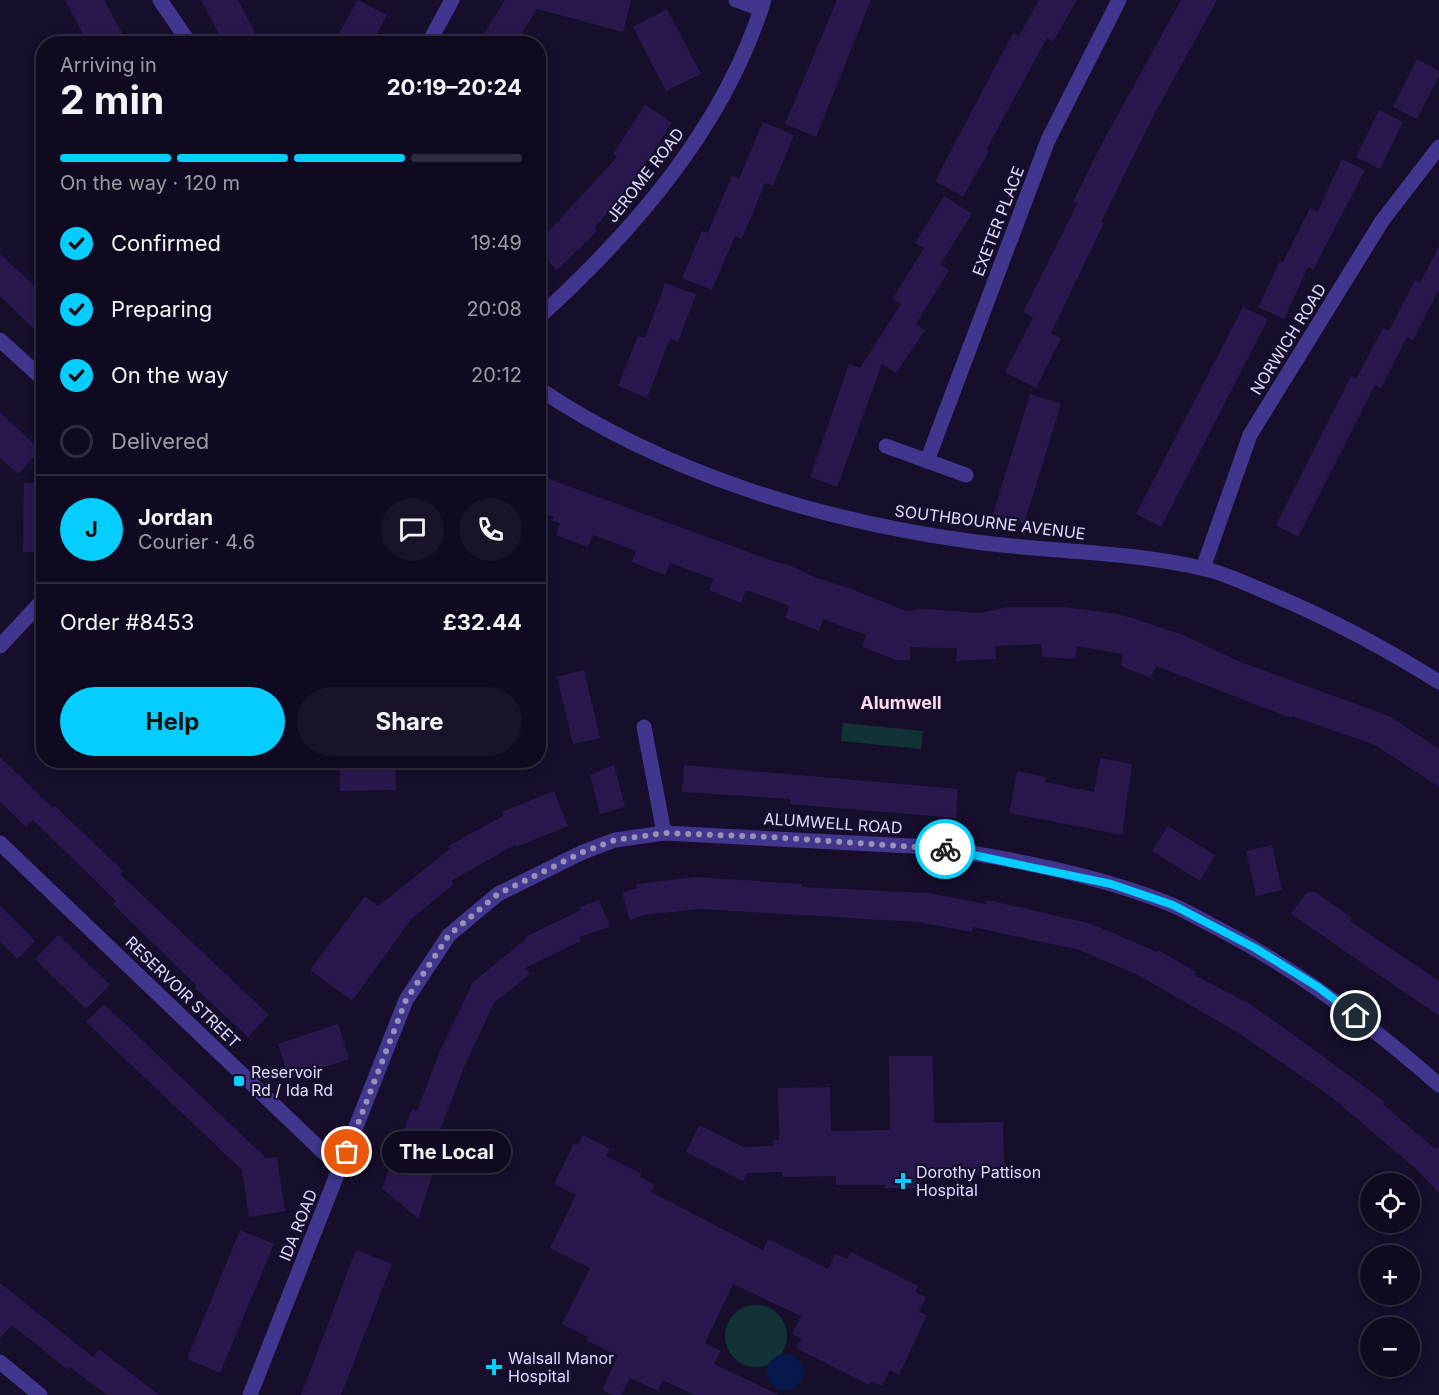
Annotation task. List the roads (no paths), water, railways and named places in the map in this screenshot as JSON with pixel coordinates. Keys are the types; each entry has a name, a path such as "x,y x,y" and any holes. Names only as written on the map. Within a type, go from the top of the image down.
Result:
{"street":[{"path":"160,0 185,36"},
{"path":"432,36 452,0"},
{"path":"736,0 762,5"},
{"name":"EXETER PLACE","path":"927,461 1048,140 1119,0"},
{"name":"JEROME ROAD","path":"546,311 576,284 624,232 681,163 729,81 762,5"},
{"name":"NORWICH ROAD","path":"1203,568 1250,435 1382,221 1439,147"},
{"path":"0,340 36,373"},
{"name":"SOUTHBOURNE AVENUE","path":"546,393 574,411 686,467 803,507 860,522 979,543 1146,559 1203,568 1292,603 1439,682"},
{"path":"886,446 966,475"},
{"path":"0,646 36,608"},
{"path":"644,727 664,833"},
{"name":"ALUMWELL ROAD","path":"406,1000 449,935 498,894 583,852 615,840 664,833 930,848 972,853 1111,884 1173,905 1300,976 1393,1045 1439,1085"},
{"name":"RESERVOIR STREET","path":"0,843 340,1168"},
{"name":"IDA ROAD","path":"250,1395 406,1000"},
{"path":"0,1362 40,1395"}],"place":[{"name":"Reservoir Rd / Ida Rd","path":"239,1081"},
{"name":"The Local","path":"347,1152"},
{"name":"Dorothy Pattison Hospital","path":"903,1181"},
{"name":"Walsall Manor Hospital","path":"494,1367"}],"district":[{"name":"Alumwell","path":"901,702"}]}
